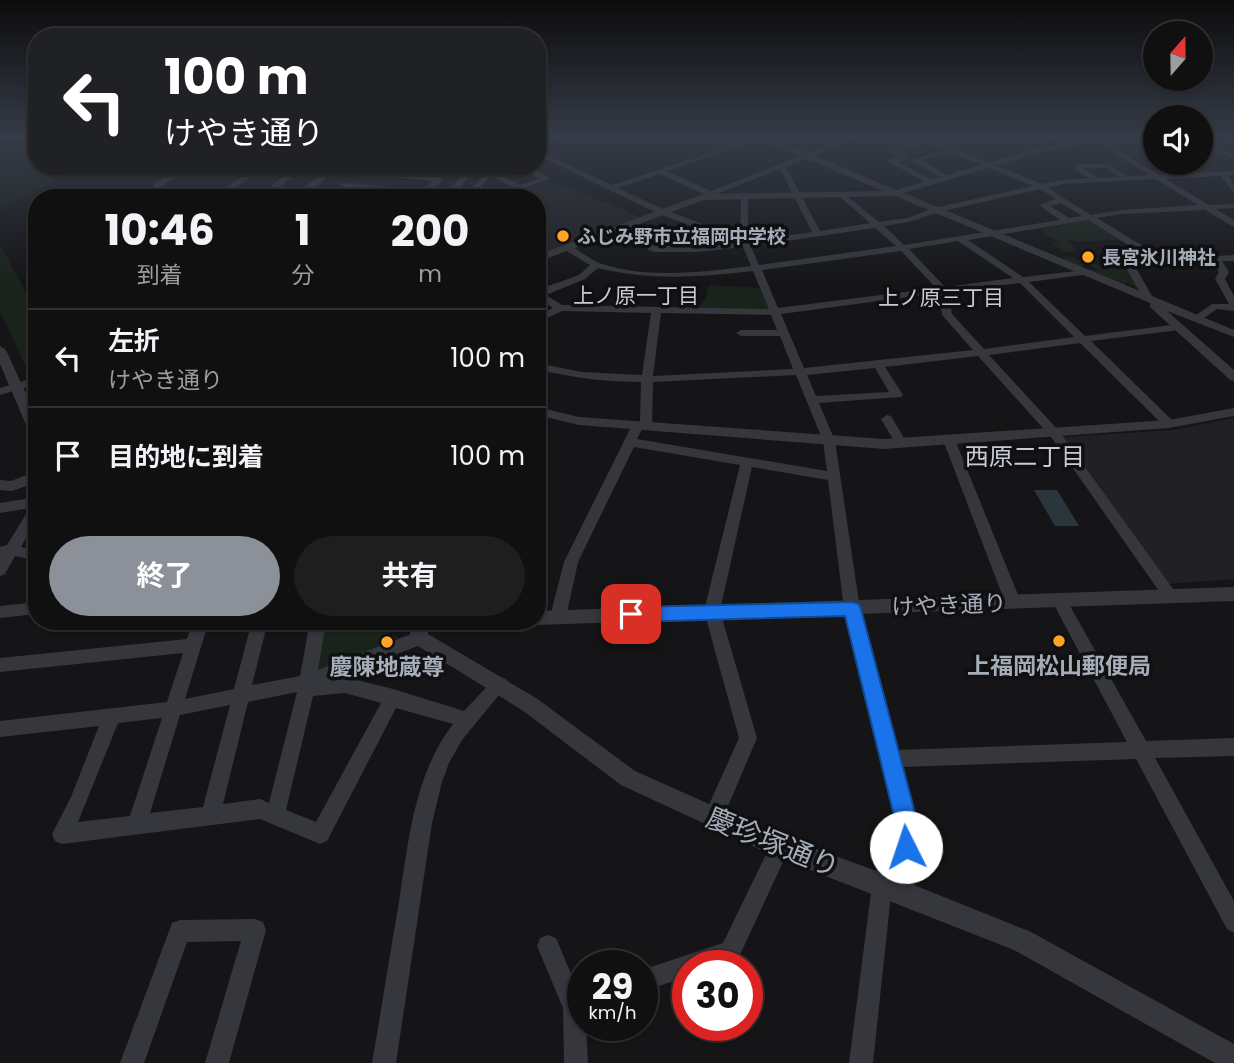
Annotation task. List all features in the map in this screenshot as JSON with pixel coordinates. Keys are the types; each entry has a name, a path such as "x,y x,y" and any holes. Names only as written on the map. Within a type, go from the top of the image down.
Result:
{"street":[{"path":"342,189 344,185 375,189"},
{"path":"514,185 519,187"},
{"path":"513,189 527,185"},
{"path":"604,185 662,212 745,243"},
{"path":"611,188 621,185"},
{"path":"624,194 651,185"},
{"path":"687,185 705,195 745,198 896,193 923,185"},
{"path":"546,256 731,185"},
{"path":"792,185 817,234"},
{"path":"876,185 1234,334"},
{"path":"1035,185 1162,262"},
{"path":"612,231 654,249 696,249 909,220 937,210 1052,185"},
{"path":"1170,185 1234,224"},
{"path":"842,194 904,248 943,290 947,315 1055,434 1171,597"},
{"path":"745,198 745,243 830,441 852,609 907,824 904,893"},
{"path":"1063,201 1043,205 1068,221"},
{"path":"568,248 596,265 624,271 659,275 705,274 904,248 1122,212 1234,206"},
{"path":"961,239 1022,280 1169,424"},
{"path":"1234,258 1129,264 1148,298 1234,377"},
{"path":"1196,318 1215,306 1234,306 1220,279 1229,273 1216,259"},
{"path":"546,290 582,277 596,265"},
{"path":"546,316 561,308 775,312 1082,272"},
{"path":"546,298 561,308"},
{"path":"558,617 571,562 629,442 642,425 656,310"},
{"path":"546,368 570,375 647,379 800,374 1179,327"},
{"path":"741,333 783,333"},
{"path":"1,353 28,412"},
{"path":"811,400 897,394 878,364"},
{"path":"0,393 28,383"},
{"path":"546,413 579,421 830,441 901,443 1169,424 1234,412"},
{"path":"887,419 901,443"},
{"path":"948,440 1013,602"},
{"path":"629,442 835,477"},
{"path":"713,818 748,738 712,611 747,463"},
{"path":"0,485 12,486 28,480"},
{"path":"0,508 28,505"},
{"path":"0,570 6,551 28,518"},
{"path":"6,551 28,555"},
{"name":"けやき通り","path":"546,618 1234,594"},
{"path":"1060,601 1234,922"},
{"path":"0,612 28,609"},
{"path":"137,825 198,630"},
{"path":"210,816 258,630"},
{"path":"275,816 307,685 316,630"},
{"path":"307,685 417,630"},
{"name":"慶珍塚通り","path":"420,630 500,684 628,778 780,847 1022,941 1234,1059"},
{"path":"0,665 193,645"},
{"path":"384,1063 422,823 438,766 467,720 500,684"},
{"path":"0,729 173,709 307,685 345,685 467,720"},
{"path":"112,716 78,803 62,834 260,809 320,834 393,697"},
{"path":"889,759 1234,747"},
{"path":"658,975 730,950 780,847"},
{"path":"861,1063 882,885"},
{"path":"132,1063 180,931 255,930 217,1063"},
{"path":"548,946 567,984"},
{"path":"576,1063 577,1041"}],"shaded area":[{"path":"0,185 47,185 39,189 28,189 28,195 0,210"},
{"name":"ふじみ野市立福岡中学校","path":"535,185 557,185 640,217 546,252 546,189 521,189"},
{"path":"1087,220 1120,240 1067,240 1076,250 1066,253 1052,244 1061,242 1048,236 1042,229"},
{"path":"0,245 28,296 28,371 0,311"},
{"path":"1064,257 1074,258 1083,264 1080,268 1099,271 1089,264 1102,265 1108,259 1120,263 1142,291 1127,283 1126,287 1062,263"},
{"path":"710,285 762,288 771,311 698,309 708,294 706,293"},
{"path":"1234,418 1234,579 1165,584 1063,439 1174,430"},
{"path":"1034,490 1057,490 1079,526 1055,526"},
{"path":"322,630 382,630 399,638 397,641 317,671"}],"place":[{"name":"ふじみ野市立福岡中学校","path":"563,236"},
{"name":"長宮氷川神社","path":"1088,257"},
{"name":"上福岡松山郵便局","path":"1059,641"},
{"name":"慶陳地蔵尊","path":"387,642"}],"district":[{"name":"上ノ原一丁目","path":"636,296"},
{"name":"上ノ原三丁目","path":"941,298"},
{"name":"西原二丁目","path":"1025,457"}],"route":[{"path":"631,614 852,609 897,794 907,824 906,847"}]}
